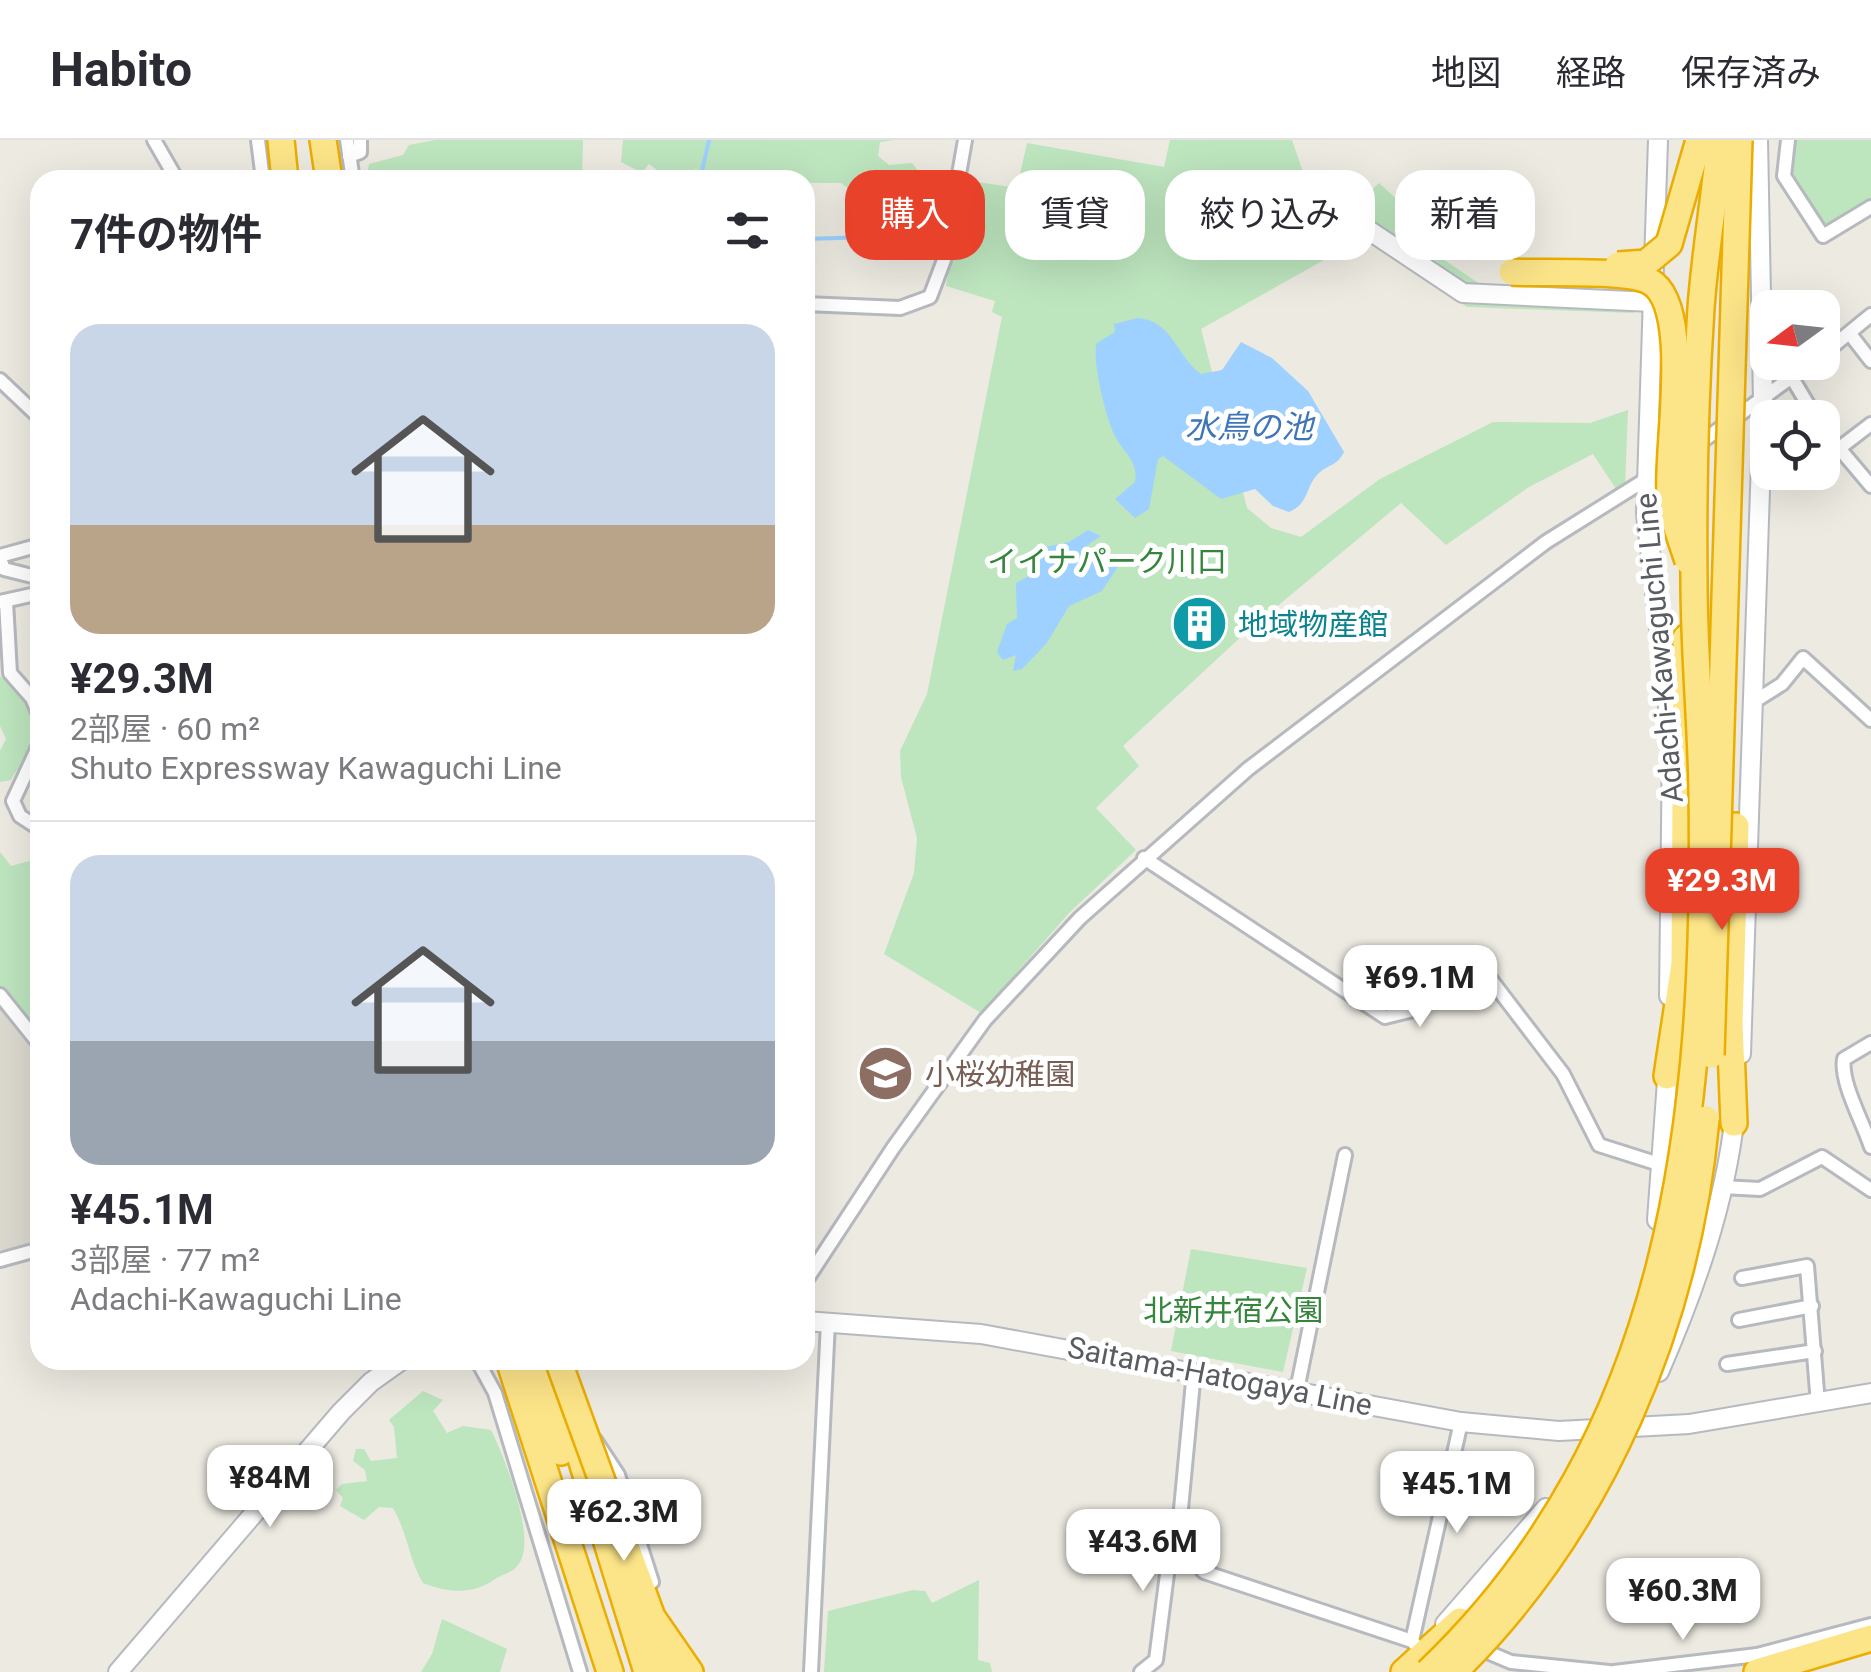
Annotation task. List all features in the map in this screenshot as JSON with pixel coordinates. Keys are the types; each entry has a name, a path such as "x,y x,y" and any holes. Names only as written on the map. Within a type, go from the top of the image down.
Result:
{"highway":[{"path":"272,140 275,170"},
{"path":"280,140 284,170"},
{"path":"290,140 294,170"},
{"path":"313,140 317,170"},
{"path":"324,140 328,170"},
{"path":"1668,1076 1684,964 1684,654 1694,580 1669,492 1673,327 1658,287 1636,277 1512,266 1636,265 1656,259 1673,235 1699,140"},
{"path":"1420,1654 1511,1578 1572,1485 1607,1420 1644,1328 1677,1200 1687,1140 1697,988 1702,794 1694,580 1701,308 1720,140"},
{"path":"1458,1671 1542,1568 1617,1445 1656,1351 1690,1231 1702,1167 1716,972 1740,140"},
{"path":"1734,1123 1730,1024 1744,396 1738,190"},
{"path":"509,1370 528,1466 592,1672"},
{"path":"510,1370 610,1672"},
{"path":"527,1370 619,1672"},
{"path":"538,1370 630,1672"},
{"path":"561,1370 658,1672"},
{"path":"561,1370 648,1672"},
{"path":"562,1370 652,1617 679,1672"},
{"path":"1404,1672 1486,1595 1572,1485"},
{"path":"603,1499 668,1672"},
{"path":"652,1617 690,1672"},
{"path":"1759,1666 1871,1638"},
{"path":"1814,1672 1871,1655"}],"main road":[{"name":"Adachi-Kawaguchi Line","path":"1394,1672 1420,1654 1555,1496 1590,1432 1635,1323 1651,1258 1668,1076 1672,741 1648,564 1646,480 1658,140"},
{"path":"1758,140 1763,400"},
{"path":"1375,235 1463,293 1652,302"},
{"path":"1458,1671 1484,1650 1566,1548 1636,1429 1687,1309 1722,1187 1734,1123 1743,1031 1761,490"},
{"name":"Saitama-Hatogaya Line","path":"815,1321 981,1334 1461,1422 1590,1432 1818,1404 1871,1393"},
{"path":"118,1672 341,1412 389,1370"}],"street":[{"path":"154,140 171,170"},
{"path":"258,140 262,170"},
{"path":"340,148 348,140"},
{"path":"340,148 360,152 360,140"},
{"path":"815,304 900,308 930,296 944,260 965,140"},
{"path":"1788,140 1784,176 1823,236 1871,207"},
{"path":"1840,342 1871,315"},
{"path":"1850,334 1871,361"},
{"path":"0,380 30,408"},
{"path":"1764,400 1789,380"},
{"path":"815,1267 892,1148 985,1020 1080,918 1144,858 1248,769 1530,554 1750,410"},
{"path":"1840,448 1871,424"},
{"path":"1840,453 1871,486"},
{"path":"30,549 0,558 4,568 30,575"},
{"path":"30,595 3,602 10,673 30,696"},
{"path":"1755,701 1782,684 1803,658 1871,720"},
{"path":"30,766 14,801 20,816 30,822"},
{"path":"1144,858 1385,1017 1414,1010 1485,972 1564,1074 1599,1145 1662,1165"},
{"path":"0,995 30,1032"},
{"path":"1871,1044 1844,1058 1842,1077 1859,1108 1871,1147"},
{"path":"1297,1390 1345,1155"},
{"path":"1722,1187 1760,1189 1822,1158 1871,1190"},
{"path":"0,1260 30,1252"},
{"path":"1742,1278 1807,1266 1818,1404"},
{"path":"1738,1320 1812,1306"},
{"path":"811,1672 828,1322"},
{"path":"1727,1364 1815,1351"},
{"path":"482,1370 495,1393 580,1672"},
{"path":"1141,1672 1156,1660 1167,1574 1178,1542 1194,1370"},
{"path":"1178,1542 1204,1572 1420,1654 1461,1422"},
{"path":"581,1428 609,1456 660,1605 698,1672"},
{"path":"1484,1650 1511,1662 1611,1672 1759,1666 1871,1625"}],"shaded area":[{"path":"0,1005 30,1042 30,1246 16,1251 0,1250"}],"green space":[{"path":"435,140 583,140 582,170 368,170 369,164 403,155 409,145"},
{"path":"623,140 894,140 880,142 878,156 889,165 912,163 918,170 845,170 845,186 815,183 815,170 657,170 649,164 644,170 621,162"},
{"name":"イイナパーク川口","path":"1170,140 1292,140 1302,170 1165,170 1165,260 1324,260 1201,329 1247,508 1271,528 1301,537 1380,479 1493,422 1590,423 1628,410 1625,487 1618,492 1593,454 1529,487 1446,545 1401,503 1244,634 1123,746 1139,766 1096,808 1136,850 1070,912 981,1013 884,954 914,873 917,838 901,777 900,751 927,694 1002,317 992,312 995,301 946,286 950,260 985,260 985,183 1005,186 1005,260 1145,260 1145,170 1021,170 1027,143 1164,167"},
{"path":"1779,140 1871,140 1871,201 1827,232 1780,168"},
{"name":"イイナパーク川口","path":"1379,183 1395,198 1395,258 1375,244 1375,187"},
{"name":"イイナパーク川口","path":"1399,260 1444,260 1483,286 1633,294 1633,313 1467,307"},
{"path":"0,676 30,706 30,754 11,780 0,782 0,751 6,739 0,726"},
{"path":"0,852 11,866 30,861 30,1023 0,988"},
{"name":"北新井宿公園","path":"1191,1249 1307,1268 1283,1372 1171,1351"},
{"path":"423,1391 443,1400 433,1411 447,1433 463,1426 491,1430 516,1496 524,1534 520,1562 512,1571 478,1588 451,1590 423,1583 393,1508 379,1507 364,1520 340,1506 343,1498 336,1490 342,1484 367,1481 365,1470 353,1461 356,1449 364,1449 371,1461 397,1458 394,1427 389,1420"},
{"path":"979,1580 978,1660 990,1663 992,1672 824,1672 828,1611 913,1590 925,1591 932,1603"},
{"path":"442,1619 507,1649 500,1672 421,1672 432,1654"}],"water":[{"name":"水鳥の池","path":"1138,318 1167,332 1201,374 1222,370 1241,342 1272,358 1308,391 1344,452 1315,478 1296,508 1289,512 1273,506 1255,489 1221,499 1163,456 1158,459 1149,509 1135,518 1115,499 1135,482 1136,474 1107,415 1098,374 1097,343 1115,332 1114,324"},
{"path":"1088,530 1101,536 1082,549 1082,562 1117,554 1119,565 1102,591 1069,606 1047,643 1022,669 1013,671 1016,655 1003,660 997,652 1007,624 1017,618 1016,583 1027,577 1041,548 1069,542"}],"waterway":[{"path":"702,170 709,140"},
{"path":"815,239 845,238"}],"place":[{"name":"地域物産館","path":"1199,624"},
{"name":"小桜幼稚園","path":"886,1074"}]}
